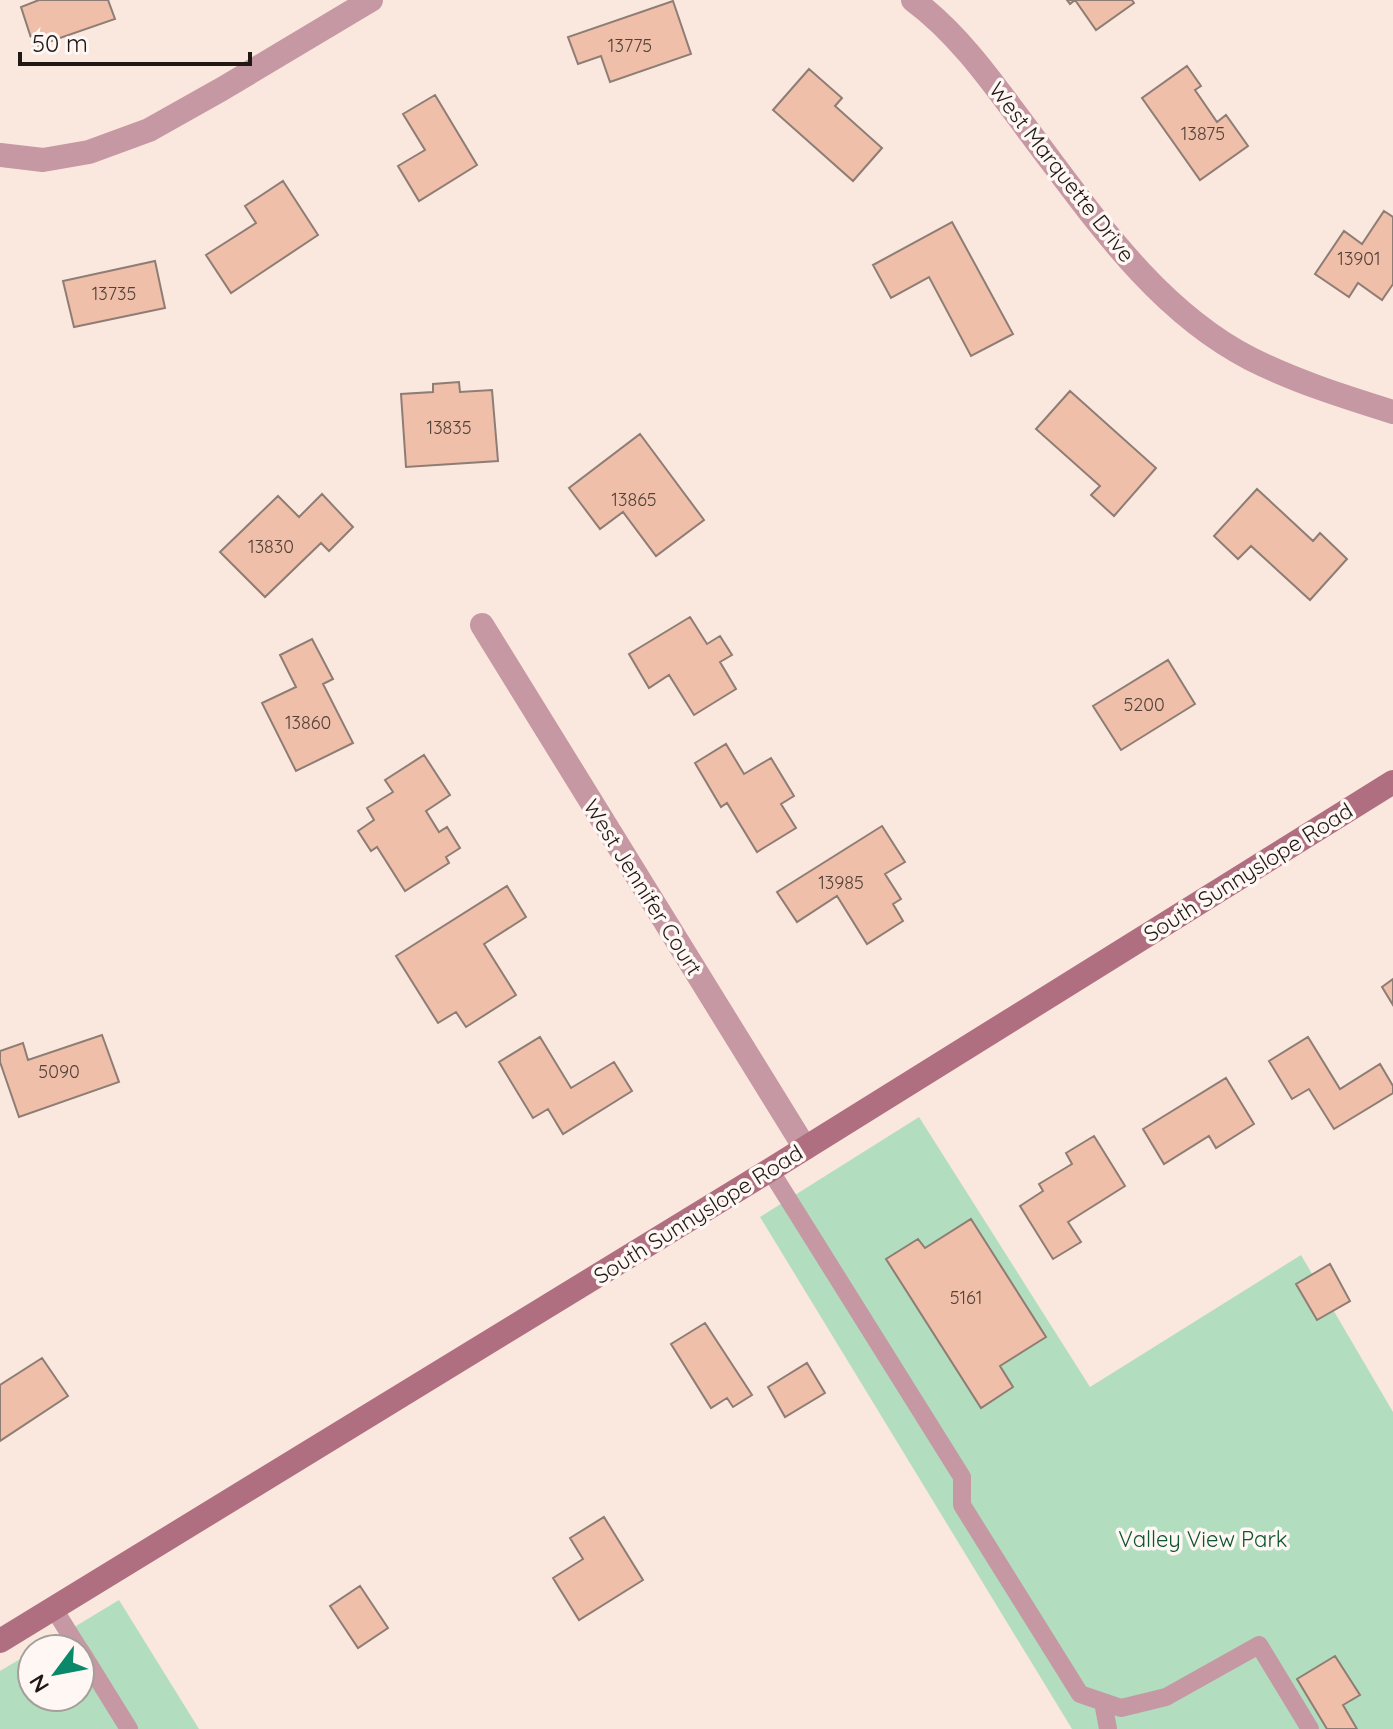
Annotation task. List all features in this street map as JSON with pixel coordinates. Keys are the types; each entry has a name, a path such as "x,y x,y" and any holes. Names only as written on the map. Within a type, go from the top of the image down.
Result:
{"street":[{"path":"0,155 43,160 89,152 149,130 371,0"},
{"name":"West Marquette Drive","path":"913,0 934,15 982,70 1112,241 1159,291 1202,327 1250,358 1328,391 1393,412"},
{"name":"West Jennifer Court","path":"482,625 805,1148"},
{"name":"South Sunnyslope Road","path":"0,1641 770,1170 1393,782"}],"lane":[{"path":"770,1170 962,1477 962,1505 1080,1694 1121,1708 1166,1697 1259,1645 1310,1729"},
{"path":"54,1609 69,1633"},
{"path":"96,1676 129,1729"},
{"path":"1103,1702 1108,1729"}],"green space":[{"name":"Valley View Park","path":"919,1117 1090,1387 1301,1255 1393,1412 1393,1729 1072,1729 760,1217"},
{"path":"119,1600 199,1729 0,1729 0,1671 16,1662 16,1713 96,1713 96,1633 64,1633"}],"building":[{"path":"39,0 108,0 115,19 34,47 21,7"},
{"path":"1075,0 1132,0 1134,3 1096,30"},
{"path":"673,1 691,54 610,82 601,56 578,64 568,37"},
{"path":"1187,66 1201,86 1195,90 1217,122 1226,115 1248,146 1200,180 1142,98"},
{"path":"809,69 842,98 835,106 882,148 853,181 773,110"},
{"path":"435,95 477,165 419,201 398,166 425,150 403,114"},
{"path":"283,181 318,235 231,293 206,255 256,223 245,206"},
{"path":"1384,211 1393,217 1393,284 1382,300 1358,283 1349,297 1315,274 1344,231 1362,244"},
{"path":"952,222 1013,334 971,356 929,277 891,298 873,265"},
{"path":"155,261 165,308 74,327 63,281"},
{"path":"459,382 460,392 492,390 498,461 406,467 401,394 433,392 433,384"},
{"path":"1070,391 1156,468 1114,516 1091,495 1100,486 1036,429"},
{"path":"640,434 704,520 656,556 623,512 600,529 569,488"},
{"path":"1257,489 1313,541 1320,533 1347,559 1310,600 1251,546 1238,559 1214,536"},
{"path":"322,494 353,527 329,551 321,543 265,597 220,552 278,496 299,517"},
{"path":"690,617 707,644 720,636 732,655 720,662 736,689 694,715 669,675 649,688 629,654"},
{"path":"312,639 333,679 323,684 353,743 296,771 262,703 296,687 280,655"},
{"path":"1168,660 1195,704 1121,750 1093,706"},
{"path":"726,744 744,774 771,758 794,796 781,804 796,828 757,852 727,803 721,807 695,763"},
{"path":"424,755 450,795 426,811 439,832 447,827 460,848 446,857 449,863 405,891 377,847 371,851 358,831 374,820 367,808 393,792 385,780"},
{"path":"882,826 905,862 885,874 901,899 893,904 903,921 867,944 837,896 797,922 777,892"},
{"path":"507,886 526,917 484,944 516,995 466,1027 456,1012 438,1023 396,956"},
{"path":"1393,979 1393,1005 1382,987"},
{"path":"102,1035 119,1082 19,1117 0,1062 0,1051 23,1043 28,1060"},
{"path":"540,1037 571,1088 614,1062 632,1091 563,1134 548,1109 533,1118 499,1062"},
{"path":"1308,1037 1340,1089 1380,1064 1393,1086 1393,1093 1334,1129 1309,1089 1292,1099 1269,1061"},
{"path":"1226,1078 1254,1124 1216,1148 1209,1136 1164,1164 1143,1129"},
{"path":"1094,1136 1125,1186 1068,1222 1081,1242 1053,1259 1020,1206 1043,1191 1039,1184 1072,1164 1066,1153"},
{"path":"971,1219 1046,1337 1000,1366 1013,1387 981,1408 886,1259 918,1239 925,1248"},
{"path":"1330,1264 1350,1301 1317,1320 1296,1284"},
{"path":"705,1323 752,1395 733,1407 727,1398 711,1408 671,1344"},
{"path":"42,1358 68,1396 0,1441 0,1385"},
{"path":"807,1363 825,1393 785,1417 768,1387"},
{"path":"604,1517 643,1580 579,1620 553,1578 583,1559 570,1538"},
{"path":"360,1586 388,1628 358,1648 330,1606"},
{"path":"1335,1656 1360,1695 1343,1705 1357,1729 1327,1729 1297,1679"}]}
